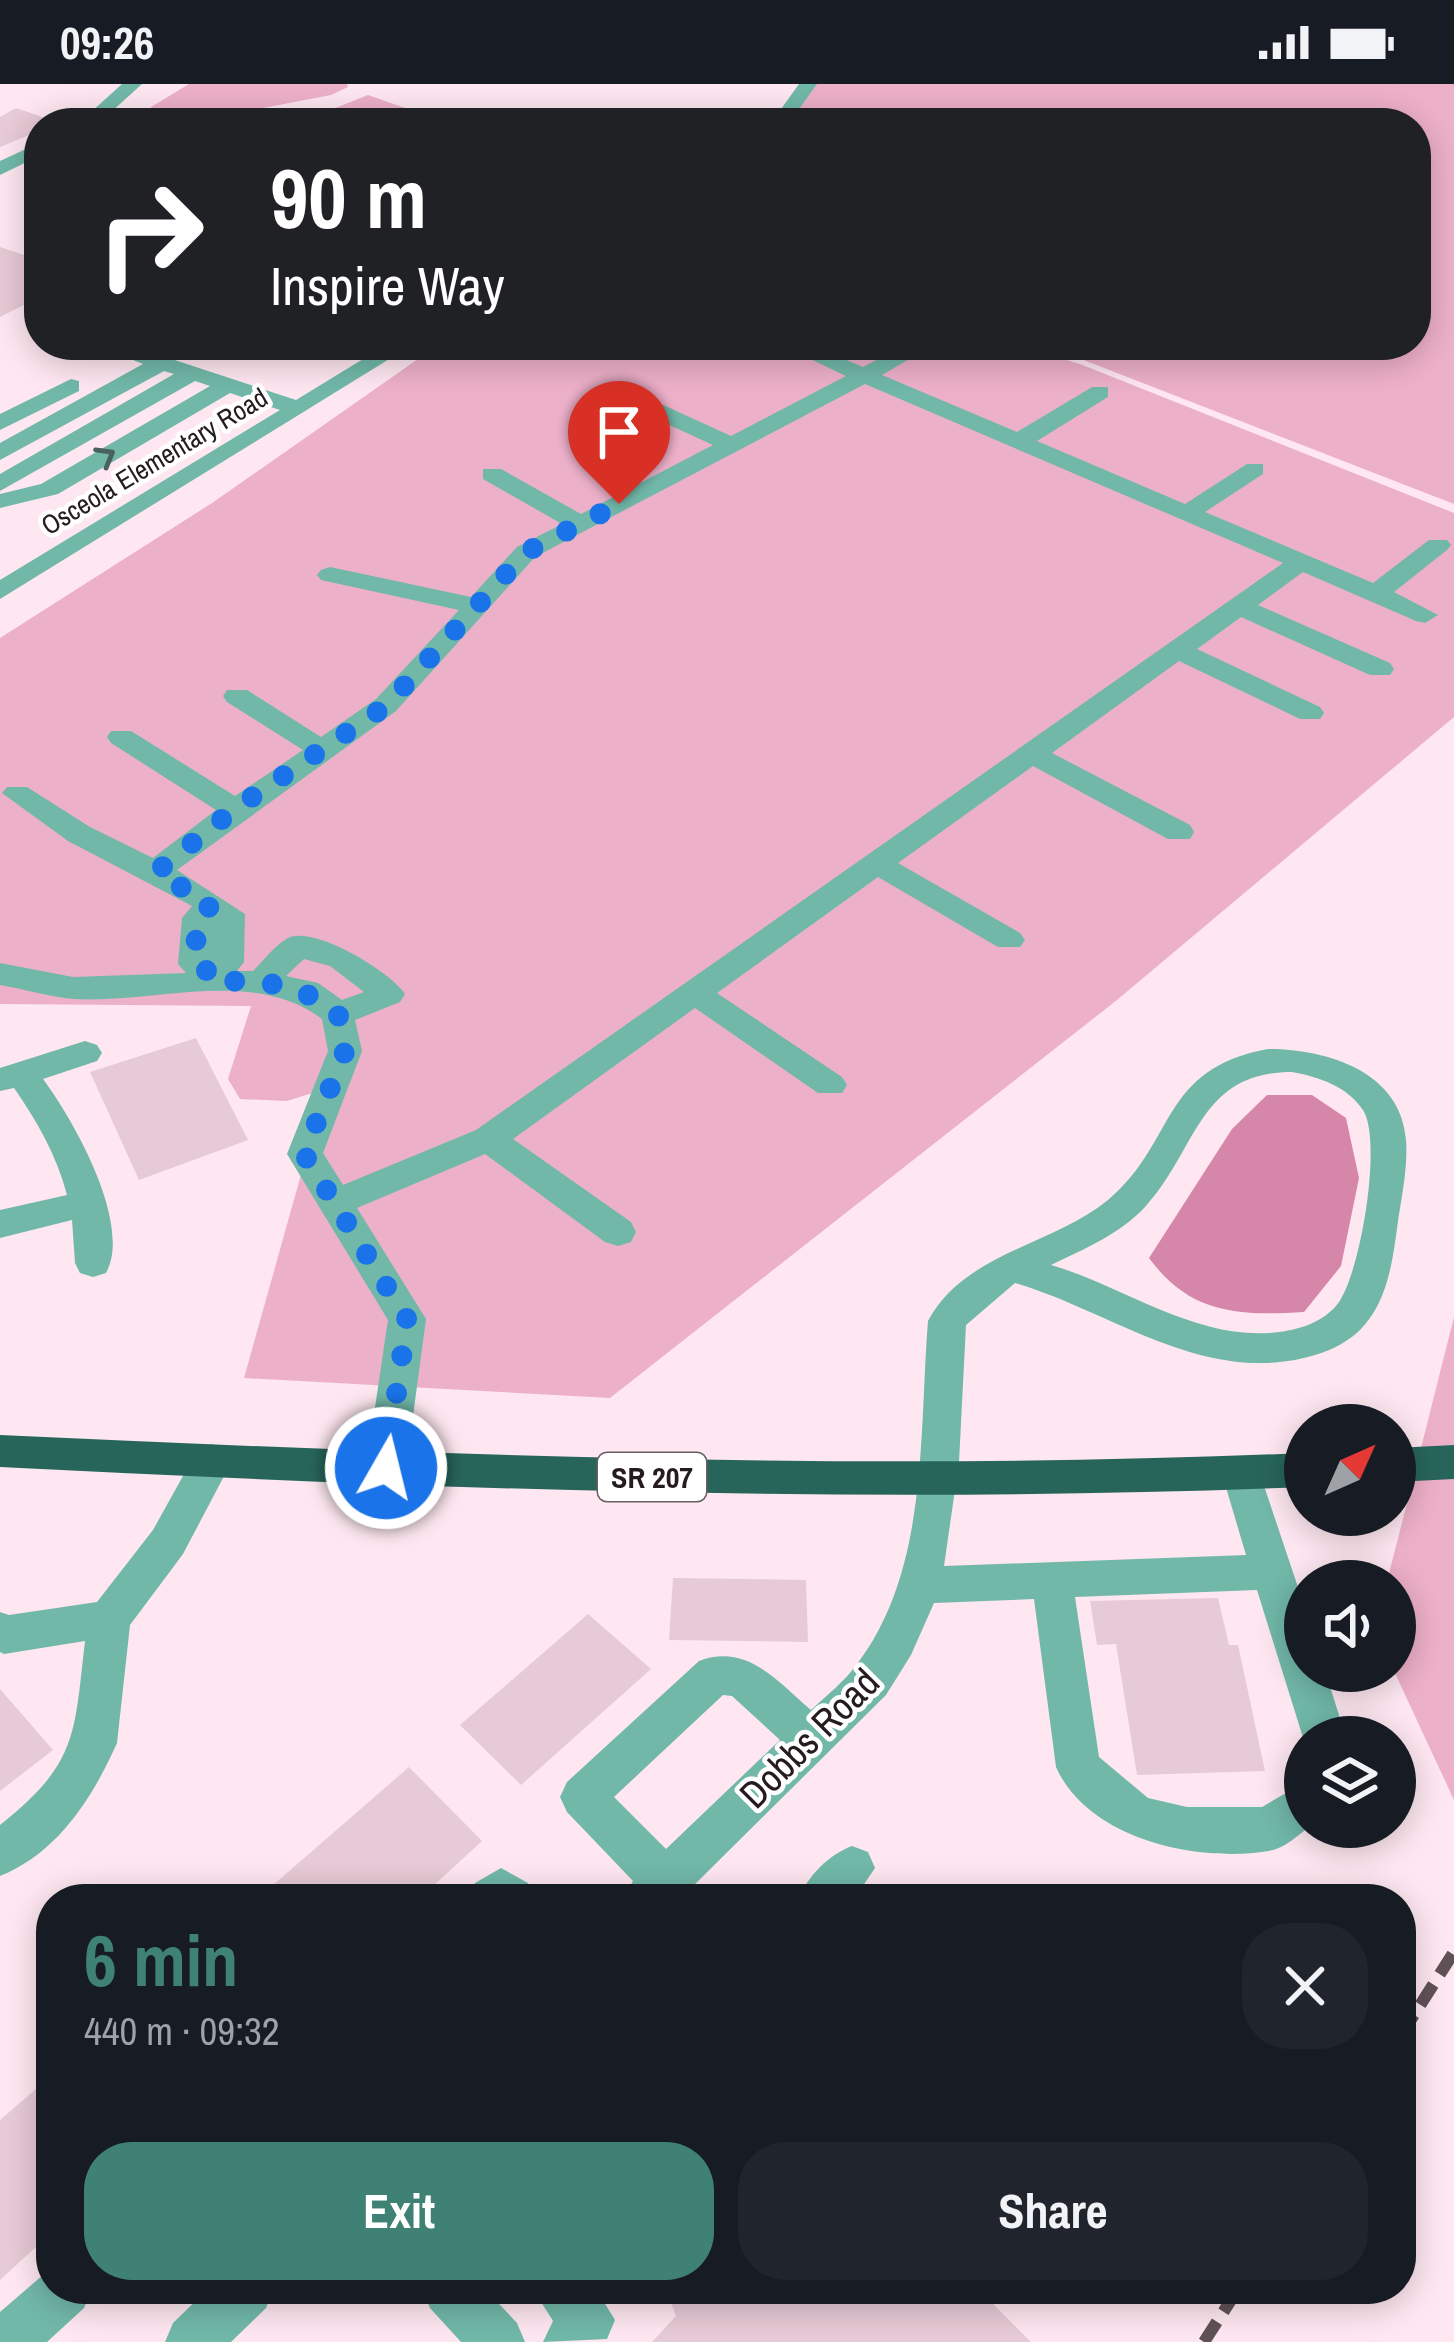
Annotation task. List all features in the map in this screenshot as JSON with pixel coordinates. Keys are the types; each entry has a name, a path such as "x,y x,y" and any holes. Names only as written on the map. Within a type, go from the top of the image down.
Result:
{"highway":[{"name":"SR 207","path":"0,1451 626,1477 938,1478 1284,1471"},
{"path":"1416,1464 1454,1462"}],"street":[{"path":"105,108 133,84"},
{"path":"0,423 119,360"},
{"path":"153,360 298,408"},
{"name":"Osceola Elementary Road","path":"0,591 376,360"},
{"path":"827,360 1425,615"},
{"path":"156,872 236,808 386,706 526,552 894,360"},
{"path":"0,453 162,363"},
{"path":"0,484 193,374"},
{"path":"0,501 49,489 228,385"},
{"path":"1018,442 1100,392"},
{"path":"629,398 731,446"},
{"path":"1186,514 1255,470"},
{"path":"492,474 581,524"},
{"path":"1375,594 1438,545"},
{"path":"333,1204 488,1139 1300,563"},
{"path":"330,575 478,605"},
{"path":"1240,607 1380,669"},
{"path":"1177,650 1310,713"},
{"path":"237,696 321,749"},
{"path":"121,737 236,808"},
{"path":"1030,753 1179,832"},
{"path":"17,793 79,835 211,905 198,918 194,964 210,977"},
{"path":"875,862 1009,940"},
{"path":"261,981 298,946 341,959 388,994 338,1013"},
{"path":"0,974 73,988 210,977 261,981 308,991 338,1013 345,1051 304,1154 407,1319 386,1468"},
{"path":"692,992 830,1085"},
{"path":"85,1053 11,1077 64,1138 87,1203 92,1263"},
{"name":"Dobbs Road","path":"666,1884 871,1681 897,1646 929,1549 947,1321 960,1302 987,1280 1011,1268 1075,1240 1123,1208 1150,1177 1175,1131 1227,1073 1271,1062 1315,1064 1346,1076 1385,1118 1389,1155 1371,1287 1358,1310 1308,1341 1253,1347 1194,1336 1075,1287 1011,1268"},
{"path":"488,1139 618,1232"},
{"path":"0,1224 87,1203"},
{"path":"0,1854 58,1807 95,1743 109,1619 168,1542 212,1461"},
{"path":"1241,1474 1317,1716"},
{"path":"918,1585 1270,1572"},
{"path":"1052,1580 1078,1767 1136,1817 1187,1829 1270,1829 1284,1819"},
{"path":"0,1631 4,1635 109,1619"},
{"path":"650,1884 583,1797 714,1675 742,1677 811,1739"},
{"path":"7,2342 49,2304"},
{"path":"192,2342 231,2304"},
{"path":"462,2304 498,2342"},
{"path":"569,2342 588,2320 574,2304"}],"shaded area":[{"path":"189,84 348,87 331,95 263,108 151,107"},
{"path":"808,84 1454,84 1454,504 1084,360 1431,360 1431,108 791,108"},
{"path":"368,95 405,108 336,108"},
{"path":"417,360 1067,360 1454,513 1454,717 1117,1000 610,1398 244,1378 325,1089 287,1101 240,1099 228,1079 251,1006 0,1004 0,638 212,503"},
{"path":"1267,1095 1312,1095 1346,1118 1359,1178 1341,1266 1304,1312 1217,1308 1181,1291 1149,1258 1232,1129"},
{"path":"1454,1317 1454,1446 1421,1448"},
{"path":"1454,1478 1454,1800 1404,1692 1416,1692 1416,1560 1392,1560 1399,1536 1416,1536 1416,1480"}],"building":[{"path":"16,108 24,111 24,137 0,147 0,117"},
{"path":"0,247 24,255 24,305 0,317"},
{"path":"196,1038 248,1140 139,1180 90,1072"},
{"path":"673,1578 806,1580 808,1642 669,1640"},
{"path":"1218,1598 1229,1645 1238,1645 1265,1771 1137,1775 1116,1644 1097,1645 1090,1601"},
{"path":"588,1614 651,1669 521,1785 460,1725"},
{"path":"0,1689 53,1750 0,1791"},
{"path":"409,1767 482,1841 435,1884 274,1884"},
{"path":"36,2089 36,2247 0,2280 0,2120"},
{"path":"672,2304 993,2304 1031,2342 652,2342 676,2316"}],"railway":[{"path":"1416,2012 1454,1952"},
{"path":"1204,2342 1228,2304"}],"route":[{"path":"386,1468 407,1319 304,1154 345,1051 338,1013 308,991 261,981 210,981 211,973 194,964 198,918 211,905 156,872 236,808 386,706 526,552 619,504"}]}
